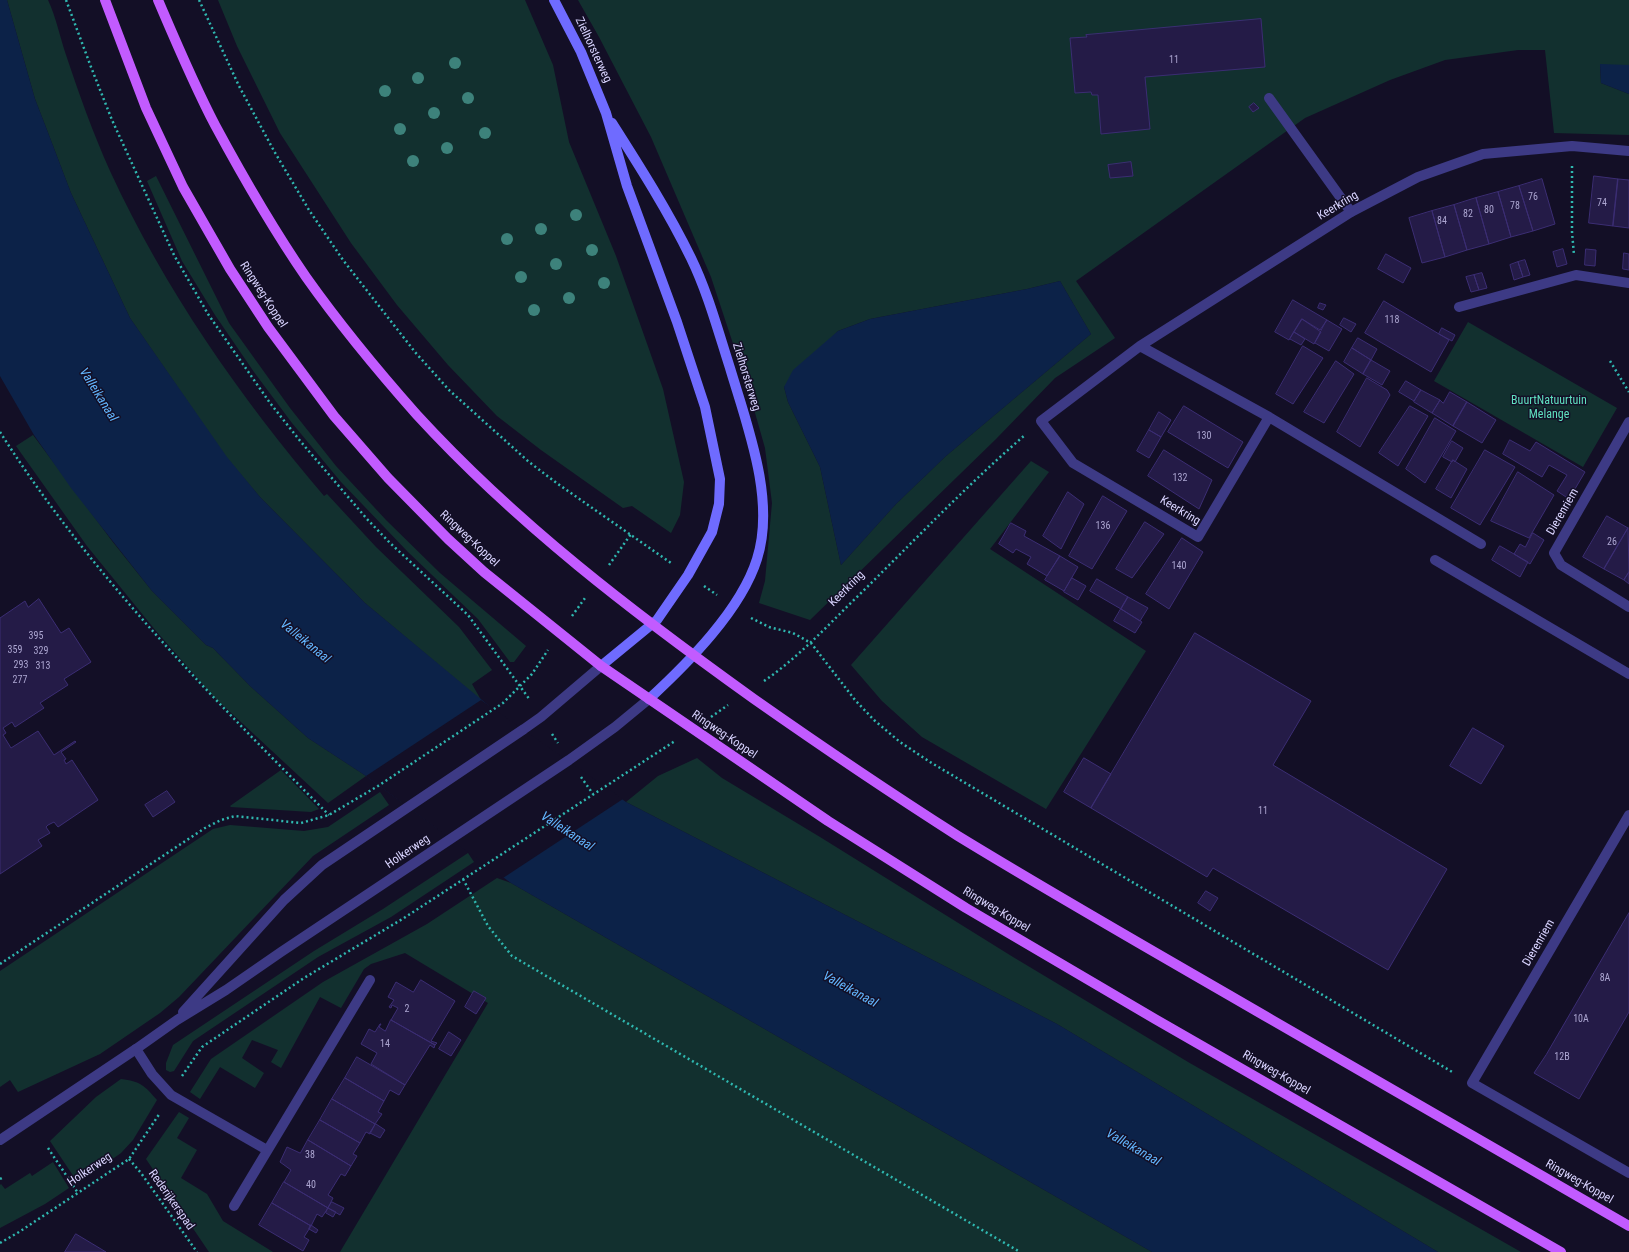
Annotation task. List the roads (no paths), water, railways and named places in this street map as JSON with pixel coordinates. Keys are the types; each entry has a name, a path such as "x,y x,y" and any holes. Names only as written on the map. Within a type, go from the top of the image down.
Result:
{"main road":[{"name":"Ringweg-Koppel","path":"105,0 146,108 183,187 230,269 268,327 334,416 388,478 448,539 484,572 601,666 828,821 966,908 1155,1019 1561,1252"},
{"name":"Ringweg-Koppel","path":"158,0 213,122 256,196 306,276 365,353 418,415 475,473 530,525 596,582 694,656 865,776 954,833 1045,889 1629,1226"},
{"name":"Zielhorsterweg","path":"554,0 581,52 606,113 627,186 677,322 705,407 718,467 720,489 716,520 707,543 662,614 601,666"},
{"name":"Zielhorsterweg","path":"606,113 647,178 692,260 704,288 746,421 759,478 763,506 759,552 752,573 733,606 694,656 649,699"}],"street":[{"path":"1269,98 1351,212"},
{"name":"Keerkring","path":"1269,417 1198,537 1073,462 1041,421 1140,346 1351,212 1418,177 1483,154 1572,146 1629,151"},
{"path":"1459,307 1576,276 1629,283"},
{"path":"1140,346 1269,417 1481,544"},
{"name":"Dierenriem","path":"1629,422 1554,553 1561,566 1629,607"},
{"path":"1435,560 1629,674"},
{"name":"Holkerweg","path":"177,1020 232,957 301,884 322,865 524,729 601,666"},
{"name":"Holkerweg","path":"0,1140 177,1020 226,990 280,952 569,760 615,727 649,699"},
{"name":"Dierenriem","path":"1629,815 1472,1083 1629,1174"},
{"path":"234,1206 370,980"},
{"path":"136,1049 152,1074 171,1095 267,1150"}],"water":[{"name":"Valleikanaal","path":"0,0 7,0 35,99 71,193 130,318 227,457 260,497 365,603 494,710 626,802 1057,1024 1438,1252 1152,1252 511,883 366,776 308,738 250,686 213,648 206,645 152,591 71,488 34,435 0,376"},
{"path":"1600,64 1629,65 1629,94 1601,83"},
{"path":"1060,281 1091,334 946,456 896,504 841,565 820,467 788,402 784,387 793,370 838,331 870,319 1027,289"}],"park label":[{"name":"BuurtNatuurtuin Melange","path":"1549,408"}]}
